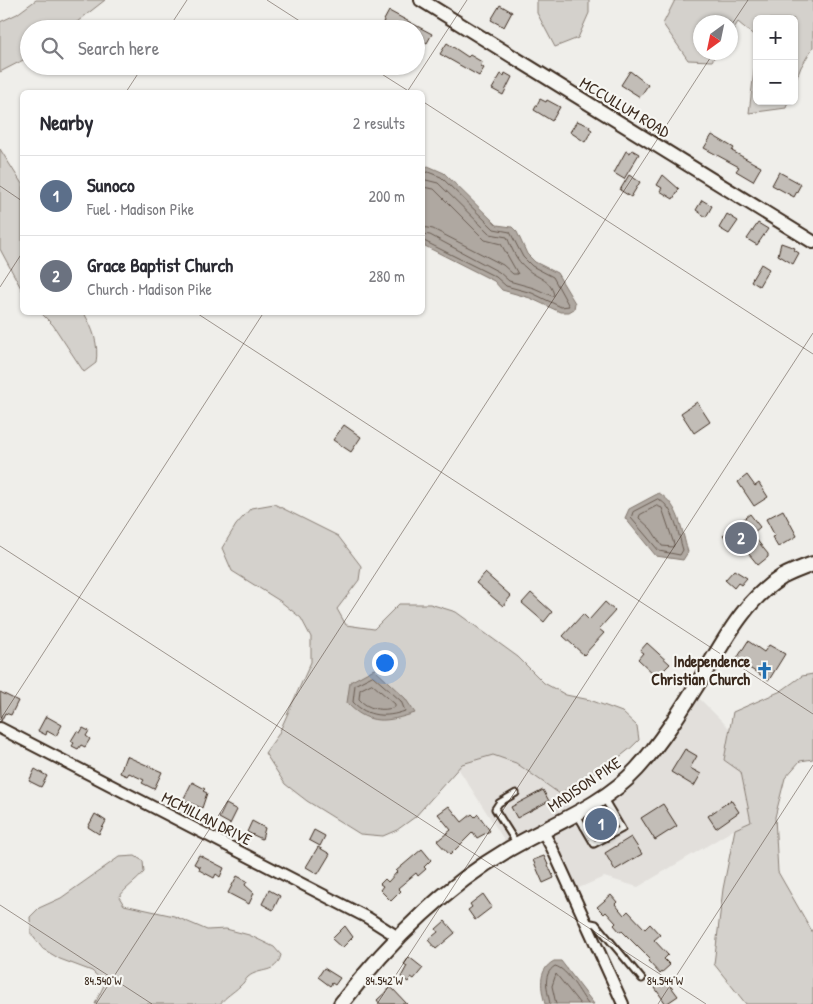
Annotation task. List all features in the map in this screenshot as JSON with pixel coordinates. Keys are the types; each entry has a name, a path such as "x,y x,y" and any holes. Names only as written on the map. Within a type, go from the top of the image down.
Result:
{"main road":[{"name":"MADISON PIKE","path":"340,1004 398,937 458,884 517,845 603,797 635,771 667,732 744,611 761,593 782,578 813,564"}],"street":[{"name":"MCCULLUM ROAD","path":"421,0 813,242"},
{"name":"MCMILLAN DRIVE","path":"0,728 368,918 398,937"},
{"path":"543,832 623,1004"}],"lane":[{"path":"516,793 499,804 495,809 517,845"},
{"path":"576,813 594,844 622,829 603,797"},
{"path":"584,827 611,811"},
{"path":"586,922 596,924 642,979"}],"shaded area":[{"path":"36,0 105,0 79,20 20,20 20,62 0,72 0,22 17,14"},
{"path":"537,0 589,0 589,13 578,38 555,47 537,13"},
{"path":"675,0 813,0 813,47 798,75 798,15 753,15 753,35 738,22 738,15 693,15 693,60 712,61 688,60 663,24"},
{"path":"753,80 753,105 787,105 786,108 749,113"},
{"path":"0,149 20,181 20,286 0,249"},
{"path":"43,315 85,315 97,349 96,363 84,372 53,325"},
{"path":"274,504 338,536 361,566 359,580 337,609 346,625 374,629 399,604 430,604 456,612 518,657 544,683 566,695 590,700 622,712 637,726 639,740 621,756 560,794 516,763 493,755 462,764 415,817 397,830 383,836 360,834 307,801 285,784 265,753 278,735 311,662 311,637 301,618 280,601 232,571 222,548 236,525 251,508"},
{"path":"813,674 813,759 800,761 785,778 775,817 778,872 813,933 813,1004 746,1004 714,964 723,889 735,829 751,822 741,772 724,760 733,712 781,691 802,676"},
{"path":"692,691 730,729 724,760 741,772 751,822 735,829 638,887 604,877 572,891 543,832 510,849 458,768 461,764 493,755 516,763 560,794 574,814 622,783"},
{"path":"135,856 143,861 144,872 119,897 124,905 174,916 207,930 226,929 249,935 274,947 281,955 279,961 272,968 248,977 220,1004 95,1004 105,983 92,971 60,959 43,949 31,934 30,917 39,908 61,898 119,857"}],"water":[{"path":"428,166 444,173 497,225 512,227 517,232 527,254 535,262 557,273 575,303 574,309 569,312 560,312 530,298 502,290 494,281 425,246 425,168"},
{"path":"659,493 671,504 679,519 688,552 683,560 656,556 625,518 629,509"},
{"path":"374,669 405,698 415,713 387,720 371,719 363,716 347,703 350,682"},
{"path":"554,961 561,961 594,1004 545,1004 542,992 543,975 545,969"}],"building":[{"path":"500,5 512,12 504,27 491,20"},
{"path":"389,11 406,20 384,20"},
{"path":"425,30 432,34 427,43 425,42"},
{"path":"447,43 468,57 470,55 482,62 481,66 484,68 479,76 440,54"},
{"path":"630,71 648,85 640,97 621,85"},
{"path":"505,73 512,77 503,95 492,89 501,74 504,76"},
{"path":"540,99 546,102 547,100 560,107 552,121 534,110"},
{"path":"577,121 590,126 589,128 592,130 585,142 570,132"},
{"path":"712,135 734,148 732,151 761,167 753,181 736,171 739,167 704,148"},
{"path":"632,150 639,154 624,179 614,173 626,151 630,153"},
{"path":"779,172 801,184 794,197 772,185"},
{"path":"629,175 640,182 631,197 620,190"},
{"path":"663,175 679,189 673,199 660,191 662,188 657,185"},
{"path":"702,200 712,206 706,217 696,210"},
{"path":"727,214 738,221 729,234 719,228"},
{"path":"758,223 768,229 757,245 747,239"},
{"path":"781,243 795,248 794,250 799,253 793,264 778,255"},
{"path":"761,264 769,269 759,286 751,281"},
{"path":"697,402 710,422 694,433 681,413"},
{"path":"344,425 361,437 351,452 333,440"},
{"path":"747,475 755,486 759,483 768,497 754,506 738,482"},
{"path":"783,510 797,536 778,547 772,537 775,536 766,519"},
{"path":"750,514 760,527 752,534 768,554 768,557 758,565 739,542 733,547 723,535"},
{"path":"734,570 747,578 741,585 738,583 734,588 725,580"},
{"path":"485,573 511,596 503,606 476,583"},
{"path":"531,593 552,612 544,622 522,603"},
{"path":"605,602 615,611 599,629 604,633 584,655 563,636 583,614 589,620"},
{"name":"Independence Christian Church","path":"748,641 764,652 769,645 785,654 769,680 736,660"},
{"path":"647,643 670,664 657,677 638,659 643,653 640,651"},
{"path":"0,692 18,701 11,715 5,713 1,721"},
{"path":"46,716 62,725 56,736 47,731 46,735 38,731"},
{"path":"83,728 89,731 86,736 90,739 85,747 81,745 78,749 72,746 74,743 71,741 77,731 80,733"},
{"path":"685,749 697,756 690,768 701,774 694,786 671,772"},
{"path":"126,756 162,772 154,789 142,783 144,780 129,773 127,776 120,773"},
{"path":"35,769 47,776 41,787 29,781"},
{"path":"192,782 205,789 203,791 207,793 202,808 183,800"},
{"path":"543,790 549,801 517,818 511,807"},
{"path":"731,800 739,812 716,828 708,816"},
{"path":"226,804 237,810 230,824 219,818"},
{"path":"663,804 677,826 655,840 641,818"},
{"path":"449,806 462,822 472,814 475,817 478,814 490,831 477,838 473,832 450,855 437,841 451,830 438,814"},
{"path":"95,814 106,821 99,834 88,827"},
{"path":"608,818 612,825 596,833 593,827"},
{"path":"252,821 265,828 262,839 247,832"},
{"path":"314,830 325,836 320,846 309,840"},
{"path":"631,837 642,854 615,870 605,853"},
{"path":"318,847 330,854 318,874 306,867"},
{"path":"422,849 431,860 424,867 426,869 418,876 416,873 398,888 401,891 391,901 380,890 383,886 380,884 385,879 388,882 396,871"},
{"path":"199,855 224,868 220,877 216,874 214,878 199,870 200,867 194,864"},
{"path":"544,856 554,878 543,883 533,860"},
{"path":"237,876 247,881 245,885 254,893 249,904 228,893"},
{"path":"269,890 280,896 273,910 262,904"},
{"path":"483,894 492,907 475,920 468,910 472,907 470,904"},
{"path":"611,895 617,902 615,904 624,915 628,911 645,929 650,924 660,935 654,940 668,955 664,959 670,965 660,974 648,961 650,959 622,931 620,932 614,925 616,923 606,912 604,914 597,907"},
{"path":"445,921 455,933 436,949 428,940 438,932 436,929"},
{"path":"345,926 353,937 342,948 332,939"},
{"path":"409,957 423,968 414,979 411,977 408,982 401,977 407,966 404,964"},
{"path":"324,968 340,978 335,985 332,983 330,986 318,977"},
{"path":"666,980 678,996 666,1004 655,988"},
{"path":"390,988 407,1004 380,1004 377,1000"}],"place":[{"name":"Grace Baptist Church","path":"741,538"},
{"name":"Independence Christian Church","path":"764,670"},
{"name":"Sunoco","path":"601,824"}]}
